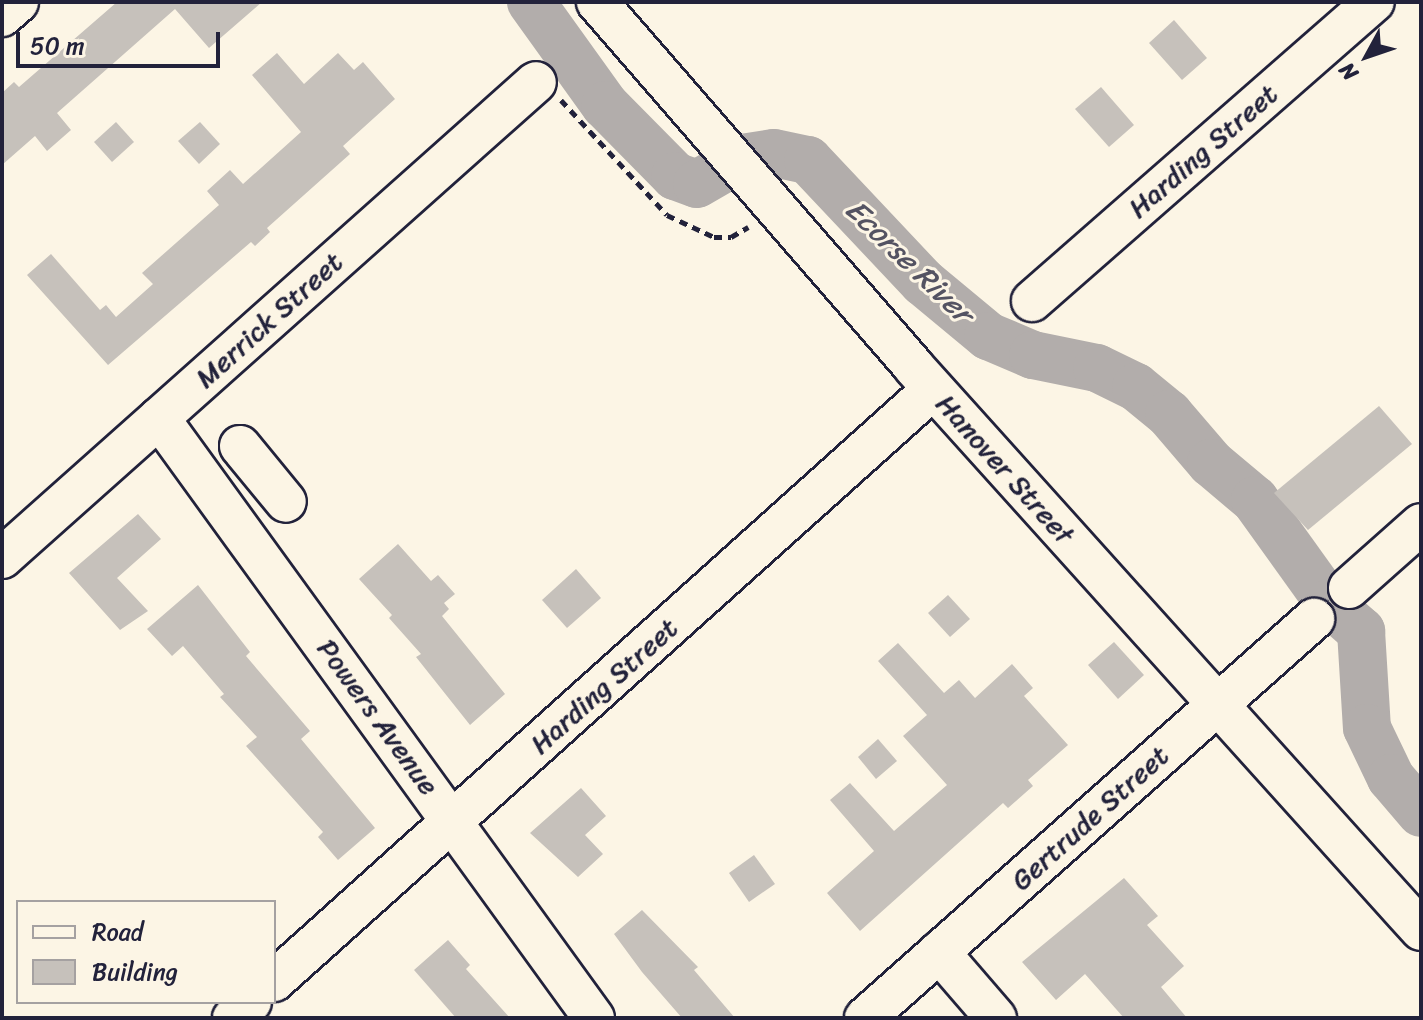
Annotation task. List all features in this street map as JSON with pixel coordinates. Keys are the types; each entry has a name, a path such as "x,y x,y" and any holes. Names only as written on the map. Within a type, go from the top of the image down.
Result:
{"street":[{"path":"2,16 18,2"},
{"name":"Harding Street","path":"1032,301 1373,2"},
{"name":"Hanover Street","path":"607,5 719,141 760,207 933,389 1421,930"},
{"name":"Merrick Street","path":"3,555 534,83"},
{"name":"Harding Street","path":"276,979 933,389"},
{"name":"Powers Avenue","path":"159,418 594,1018"},
{"path":"240,446 286,502"},
{"path":"1349,588 1421,524"},
{"name":"Gertrude Street","path":"865,1018 1314,619"},
{"path":"939,952 996,1018"},
{"path":"233,1018 249,1004"}],"path":[{"path":"534,83 561,99 667,215 714,237 731,237 760,207"}],"building":[{"path":"117,2 262,2 209,48 175,9 57,113 71,130 47,151 35,136 2,165 2,93 14,82 19,87"},
{"path":"1174,20 1207,58 1182,80 1149,43"},
{"path":"277,53 304,84 338,53 354,70 363,62 395,99 343,146 350,154 267,228 270,232 255,246 251,242 108,365 27,275 51,254 100,310 106,305 116,317 153,284 142,273 219,205 207,191 230,170 243,184 301,132 252,75"},
{"path":"1101,87 1134,125 1109,147 1075,109"},
{"path":"116,122 134,142 112,162 94,142"},
{"path":"200,122 220,144 199,164 178,141"},
{"path":"1379,406 1412,444 1308,530 1274,493"},
{"path":"138,514 161,539 117,578 148,611 120,630 69,573"},
{"path":"398,544 431,581 438,575 455,594 444,603 449,609 442,616 505,694 470,725 416,657 421,654 389,618 392,615 359,579"},
{"path":"576,569 601,598 567,628 542,600"},
{"path":"198,585 250,652 246,656 310,731 301,739 375,828 338,860 318,837 323,832 246,746 257,737 220,697 224,694 183,646 172,656 147,629"},
{"path":"948,595 970,619 950,637 928,613"},
{"path":"1114,642 1144,675 1118,699 1088,665"},
{"path":"898,643 944,693 959,680 975,698 1012,664 1033,688 1024,696 1068,745 1028,780 1033,786 1008,808 1003,803 860,931 827,893 874,851 830,800 850,783 894,831 947,785 903,736 927,715 878,661"},
{"path":"878,739 897,761 876,779 858,757"},
{"path":"581,788 606,816 585,835 603,854 578,877 530,833"},
{"path":"754,855 775,884 749,902 729,873"},
{"path":"1124,878 1158,916 1147,925 1184,966 1161,987 1187,1018 1124,1018 1085,974 1056,1000 1022,962"},
{"path":"642,910 698,967 694,970 735,1018 682,1018 642,972 614,934"},
{"path":"448,940 470,965 466,969 510,1018 456,1018 414,970"}],"waterway":[{"name":"Ecorse River","path":"531,2 605,105 675,176 697,184 742,158 774,153 808,160 923,282 988,336 1033,355 1097,368 1136,387 1169,414 1211,463 1255,500 1329,603 1361,631 1367,728 1391,778 1421,813"}]}
